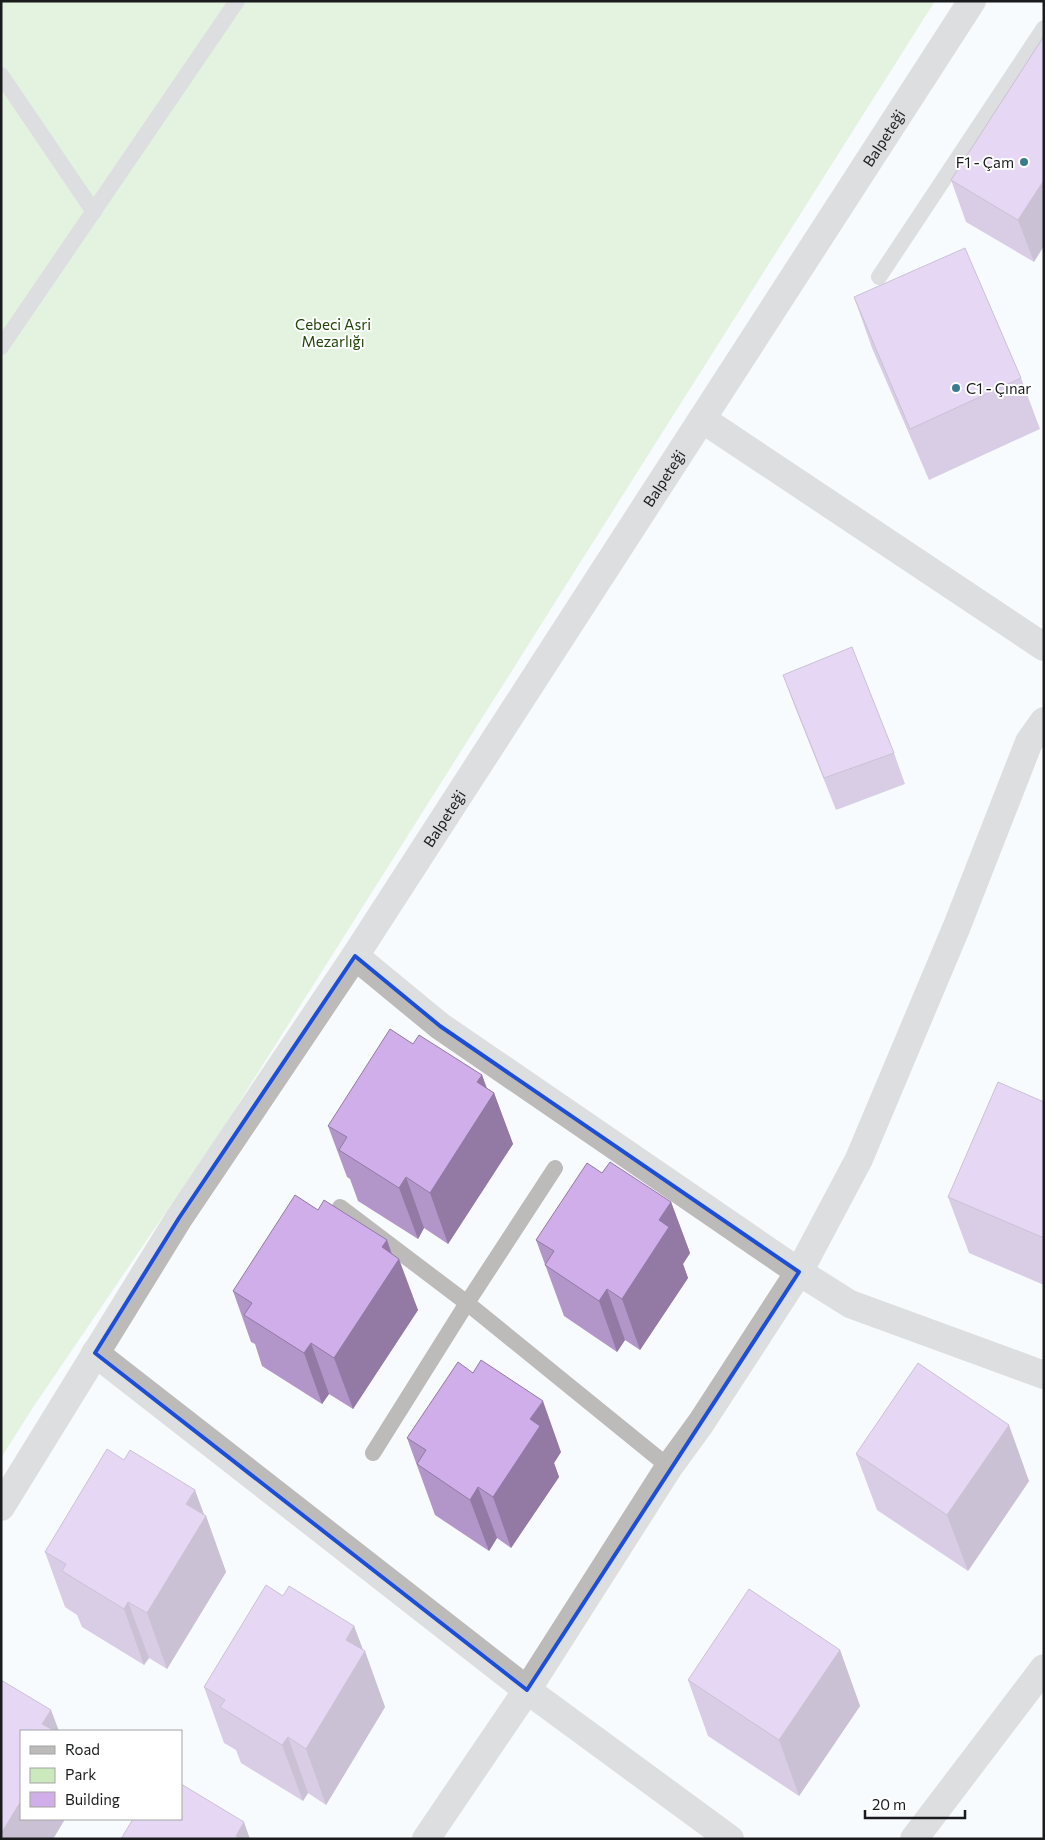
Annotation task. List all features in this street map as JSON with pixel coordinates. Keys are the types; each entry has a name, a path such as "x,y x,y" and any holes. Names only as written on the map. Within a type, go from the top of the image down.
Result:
{"street":[{"name":"Balpeteği","path":"1,1507 179,1218 355,956 972,1"},
{"path":"702,419 1044,647"},
{"path":"426,1839 527,1690 669,1467 799,1272 859,1159 957,926 1028,742 1044,722"},
{"path":"355,956 440,1026 799,1272 850,1304 1044,1376"},
{"path":"95,1353 527,1690 730,1839"},
{"path":"914,1839 1044,1668"}],"lane":[{"path":"1,347 237,1"},
{"path":"879,277 1044,28"},
{"path":"1,75 94,212"},
{"path":"373,1453 467,1303 555,1168"},
{"path":"340,1207 467,1303 669,1467"}],"highlighted area":[{"path":"355,956 440,1026 799,1272 527,1690 95,1353 179,1218"}],"green space":[{"name":"Cebeci Asri Mezarlığı","path":"1,1 935,1 223,1128 32,1409 1,1458"}],"building":[{"path":"1044,36 1044,180 1018,220 951,180"},
{"name":"C1 - Çınar","path":"965,248 1021,378 910,429 854,297"},
{"path":"852,647 894,753 824,778 783,675"},
{"path":"390,1029 413,1044 419,1035 482,1075 477,1082 494,1093 430,1193 406,1177 399,1188 339,1150 347,1137 328,1126"},
{"path":"998,1082 1044,1102 1044,1238 948,1197"},
{"path":"610,1162 671,1202 659,1220 669,1227 622,1299 607,1289 599,1301 545,1265 554,1251 536,1240 587,1163 602,1173"},
{"path":"295,1195 318,1210 324,1200 387,1240 382,1247 399,1259 334,1358 311,1343 304,1353 244,1315 252,1303 233,1291"},
{"path":"481,1360 543,1401 530,1419 540,1426 493,1497 478,1487 470,1500 417,1464 426,1450 407,1438 458,1362 473,1373"},
{"path":"918,1363 1009,1425 947,1515 856,1454"},
{"path":"107,1449 124,1460 130,1450 195,1490 186,1504 206,1516 147,1613 128,1602 124,1609 62,1571 66,1564 45,1552"},
{"path":"266,1585 283,1596 289,1586 354,1626 346,1640 365,1651 306,1749 288,1737 282,1745 220,1707 225,1700 204,1687"},
{"path":"749,1589 840,1650 779,1740 688,1680"},
{"path":"1,1680 51,1710 42,1724 53,1730 20,1730 20,1803 1,1832"},
{"path":"182,1785 244,1822 236,1836 240,1839 121,1839 132,1820 182,1820"}],"place":[{"name":"F1 - Çam","path":"1024,162"},
{"name":"C1 - Çınar","path":"956,388"}]}
